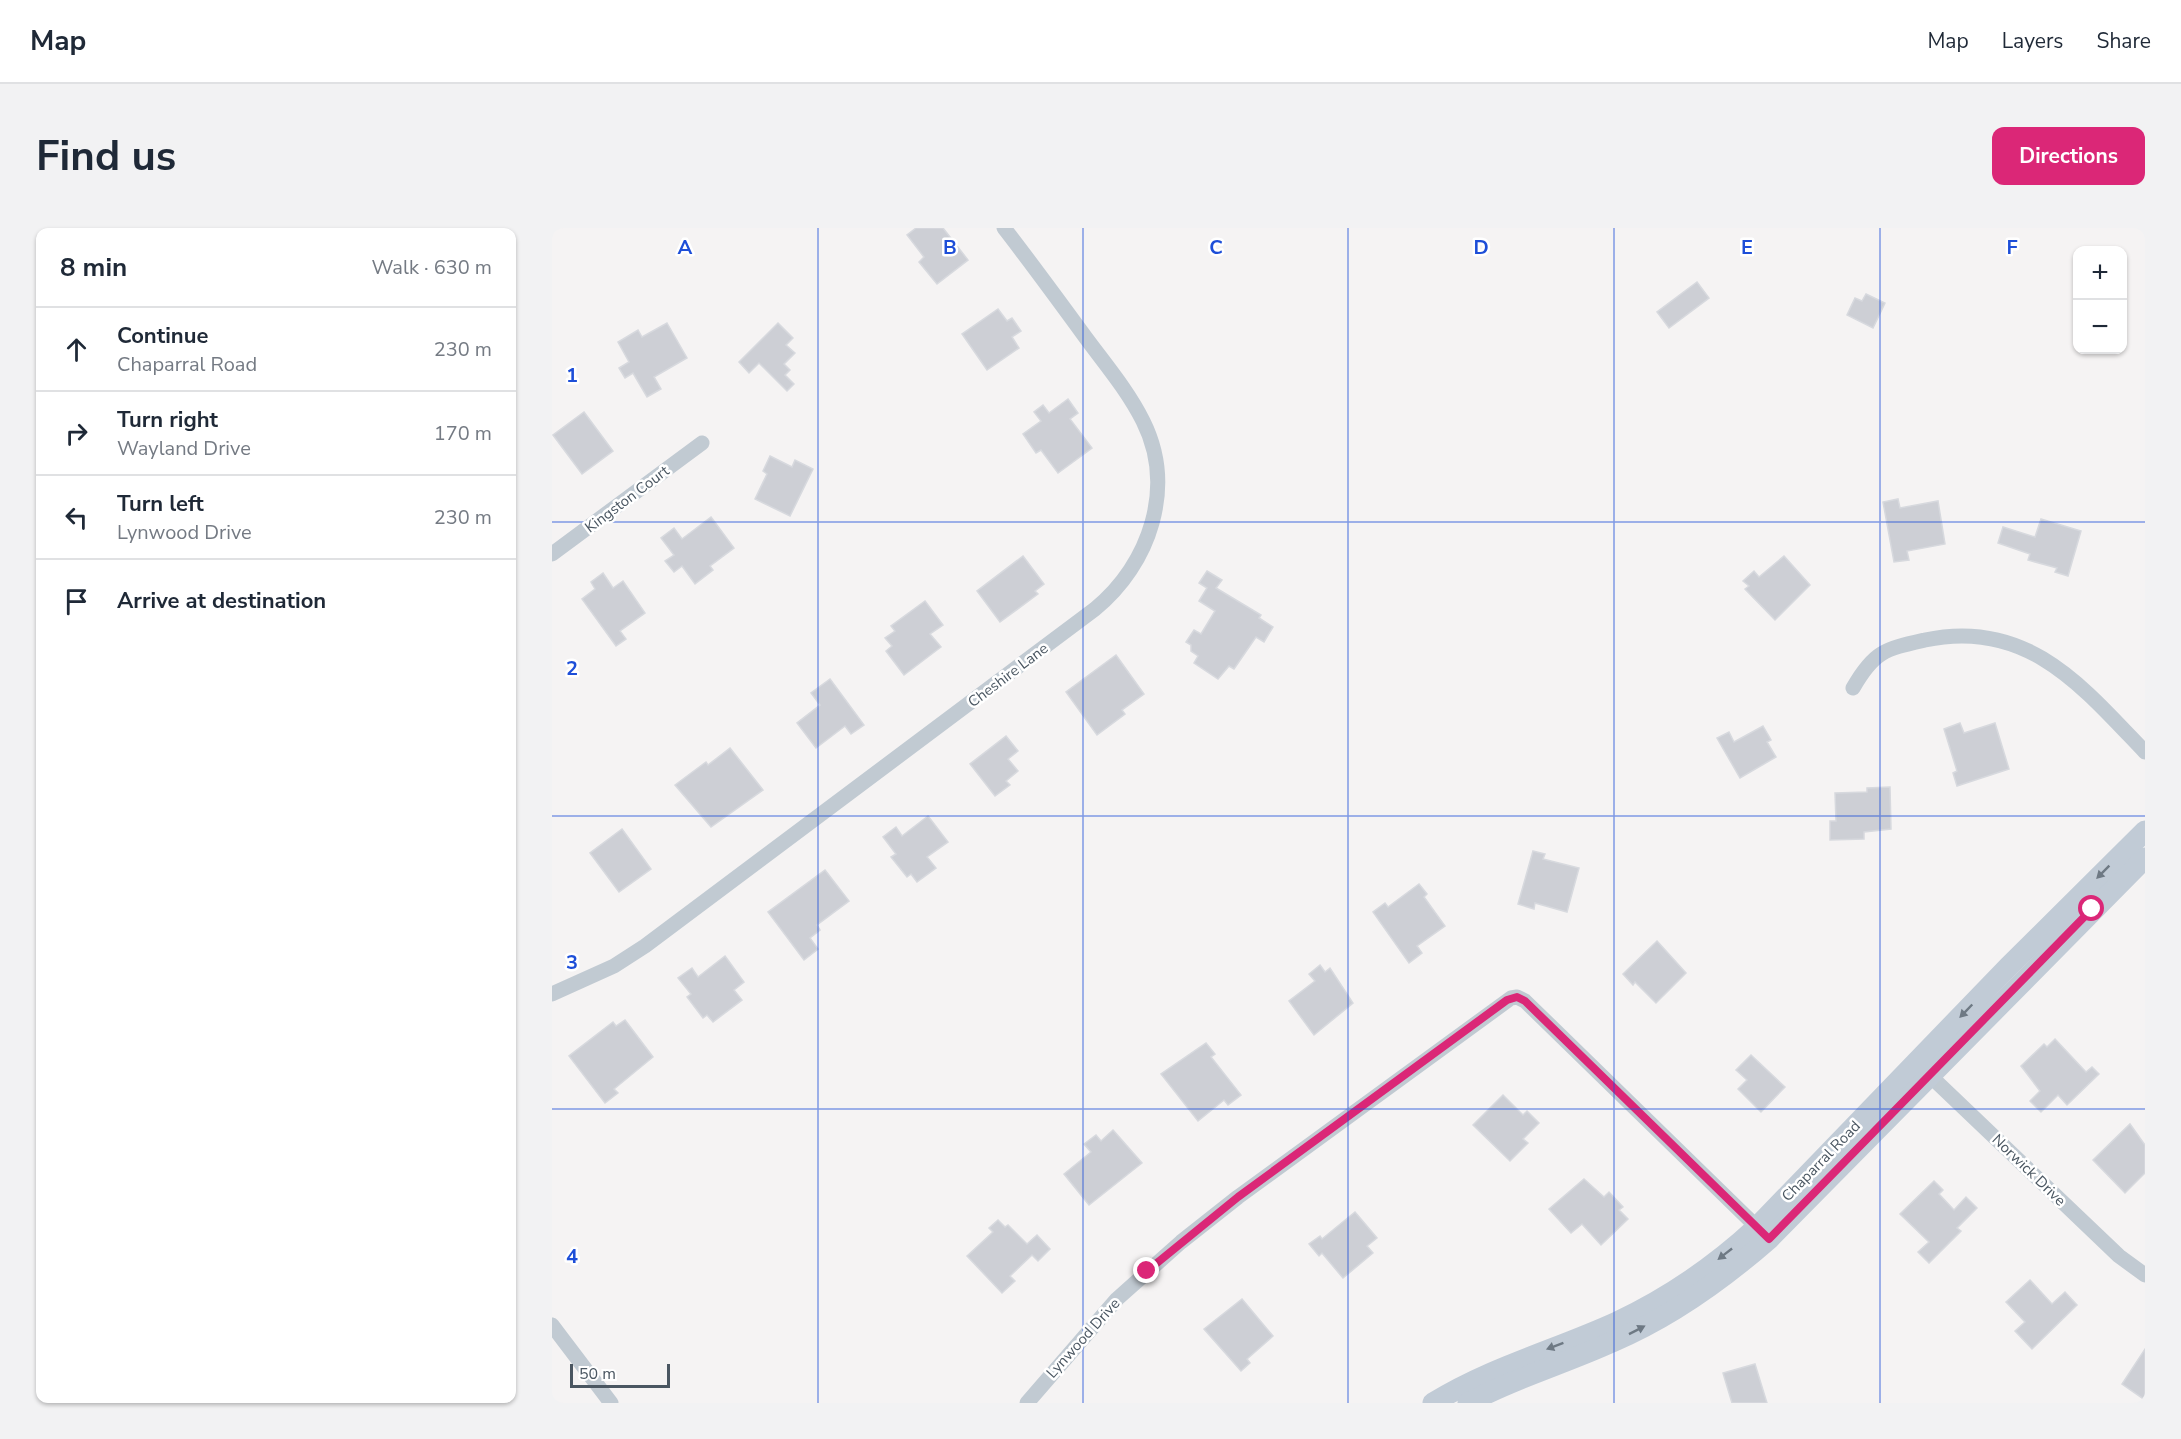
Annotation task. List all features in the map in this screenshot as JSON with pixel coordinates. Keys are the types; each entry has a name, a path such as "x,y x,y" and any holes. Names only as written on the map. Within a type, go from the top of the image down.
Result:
{"main road":[{"name":"Chaparral Road","path":"1468,1403 1639,1330 1712,1286 1923,1069 2145,831"},
{"name":"Chaparral Road","path":"1923,1069 2145,858"},
{"name":"Chaparral Road","path":"1433,1403 1476,1379 1618,1322 1763,1233"}],"street":[{"name":"Cheshire Lane","path":"552,994 614,966 645,946 1095,609 1120,587 1131,572 1149,536 1155,513 1158,481 1150,437 1132,402 1004,228"},
{"name":"Kingston Court","path":"552,554 702,443"},
{"path":"1853,688 1866,664 1895,647 1955,636 1980,637 2005,642 2028,650 2081,685 2145,752"},
{"name":"Lynwood Drive","path":"1027,1403 1104,1312 1181,1242 1497,1007 1517,997 1542,1017 1763,1233"},
{"name":"Norwick Drive","path":"1923,1069 2119,1256 2145,1275"},
{"path":"552,1325 610,1403"}],"building":[{"path":"916,228 943,228 968,260 937,284 919,262 924,257 907,235"},
{"path":"1697,282 1709,298 1669,328 1657,312"},
{"path":"1866,294 1885,303 1873,328 1847,315 1855,298 1862,301"},
{"path":"998,309 1007,321 1012,318 1021,331 1012,337 1019,348 987,370 962,334"},
{"path":"667,323 687,358 654,377 661,389 647,397 633,373 625,378 619,368 629,362 618,342 638,330 642,337"},
{"path":"778,323 793,338 786,345 795,353 784,364 790,370 785,375 794,384 787,391 759,363 749,373 739,362"},
{"path":"1068,399 1078,413 1070,419 1092,448 1058,473 1041,450 1036,453 1023,434 1041,421 1034,412 1043,405 1049,413"},
{"path":"584,412 613,451 582,474 553,435"},
{"path":"770,456 792,467 795,460 813,469 790,516 755,499 767,474 763,471"},
{"path":"1898,499 1900,508 1938,501 1945,544 1907,551 1909,560 1894,562 1883,502"},
{"path":"711,517 734,548 710,566 713,570 695,584 682,566 674,572 665,561 674,555 661,538 674,528 682,539"},
{"path":"2041,519 2081,531 2068,576 2055,572 2057,568 2028,560 2030,554 1998,543 2003,527 2035,537"},
{"path":"1023,556 1044,584 1035,591 1038,594 1000,622 977,591"},
{"path":"1784,556 1810,585 1775,620 1745,589 1749,586 1743,581 1754,571 1759,577"},
{"path":"1207,571 1222,580 1216,588 1261,615 1259,618 1273,627 1264,642 1256,637 1234,669 1229,666 1218,679 1194,663 1198,656 1191,651 1191,645 1186,642 1194,630 1201,634 1215,611 1199,601 1207,588 1199,583"},
{"path":"603,573 613,588 623,581 645,613 620,631 626,639 616,646 582,599 595,589 591,582"},
{"path":"925,601 943,625 930,634 941,647 904,675 886,651 892,646 885,638 895,631 891,626"},
{"path":"1116,655 1144,694 1122,710 1125,714 1097,735 1066,692"},
{"path":"830,679 864,725 851,734 845,726 816,748 797,723 820,705 811,693"},
{"path":"1960,723 1964,733 1995,723 2009,769 1957,786 1953,773 1957,771 1944,729"},
{"path":"1763,726 1771,740 1767,742 1776,757 1740,778 1717,738 1729,732 1734,742"},
{"path":"1006,736 1018,751 1008,759 1018,771 1006,781 1010,785 995,796 970,764"},
{"path":"730,748 763,790 711,827 675,785 706,762 708,765"},
{"path":"1890,787 1891,829 1864,832 1864,839 1830,840 1830,821 1836,821 1835,793 1867,792 1867,788"},
{"path":"928,816 948,842 927,857 936,868 917,882 911,874 907,877 891,857 896,854 883,837 896,827 902,836"},
{"path":"622,829 651,869 619,892 590,853"},
{"path":"1533,851 1545,854 1543,859 1579,868 1567,912 1535,903 1534,909 1518,904"},
{"path":"825,870 849,901 817,925 820,930 810,938 818,949 804,960 768,912"},
{"path":"1419,884 1427,894 1424,897 1445,926 1417,946 1422,953 1409,963 1373,912 1385,903 1388,907"},
{"path":"1657,941 1686,973 1656,1003 1635,982 1633,985 1623,974"},
{"path":"725,956 744,982 734,990 742,1000 713,1022 707,1015 703,1018 687,997 691,994 678,978 692,968 698,977"},
{"path":"1320,965 1325,972 1330,968 1353,1003 1314,1035 1289,1001 1315,981 1309,974"},
{"path":"625,1020 653,1057 614,1089 618,1093 605,1103 569,1056 613,1022 616,1026"},
{"path":"2055,1039 2086,1072 2092,1067 2099,1074 2067,1105 2058,1095 2041,1112 2030,1101 2040,1091 2021,1066 2044,1044 2047,1047"},
{"path":"1206,1043 1215,1054 1211,1057 1241,1095 1228,1105 1224,1100 1198,1121 1161,1074"},
{"path":"1751,1055 1785,1087 1761,1112 1738,1089 1747,1080 1736,1070"},
{"path":"1503,1095 1523,1115 1527,1111 1539,1123 1523,1139 1528,1143 1510,1161 1473,1125"},
{"path":"2130,1124 2145,1145 2145,1173 2125,1193 2093,1160"},
{"path":"1113,1130 1142,1163 1089,1205 1064,1174 1091,1152 1084,1144 1096,1135 1101,1141"},
{"path":"1584,1179 1604,1197 1609,1192 1623,1207 1619,1210 1628,1219 1601,1245 1582,1224 1571,1233 1549,1209"},
{"path":"1934,1181 1943,1190 1939,1194 1954,1210 1966,1197 1977,1208 1957,1228 1961,1231 1929,1263 1918,1252 1929,1242 1900,1214"},
{"path":"1355,1212 1377,1238 1367,1246 1373,1253 1343,1278 1322,1253 1319,1256 1309,1244 1320,1236 1322,1239"},
{"path":"998,1220 1005,1227 1008,1225 1027,1244 1037,1235 1050,1249 1038,1261 1032,1255 1010,1276 1015,1281 1002,1293 967,1256 993,1232 989,1228"},
{"path":"2030,1280 2052,1304 2065,1292 2077,1305 2032,1349 2015,1331 2025,1322 2006,1302"},
{"path":"1242,1299 1273,1336 1247,1359 1250,1363 1241,1371 1204,1329"},
{"path":"2145,1349 2145,1400 2122,1384"},
{"path":"1755,1364 1767,1403 1732,1403 1723,1373"}],"route":[{"path":"1147,1271 1238,1197 1507,1000 1517,997 1525,1001 1769,1239 2092,909"}]}
